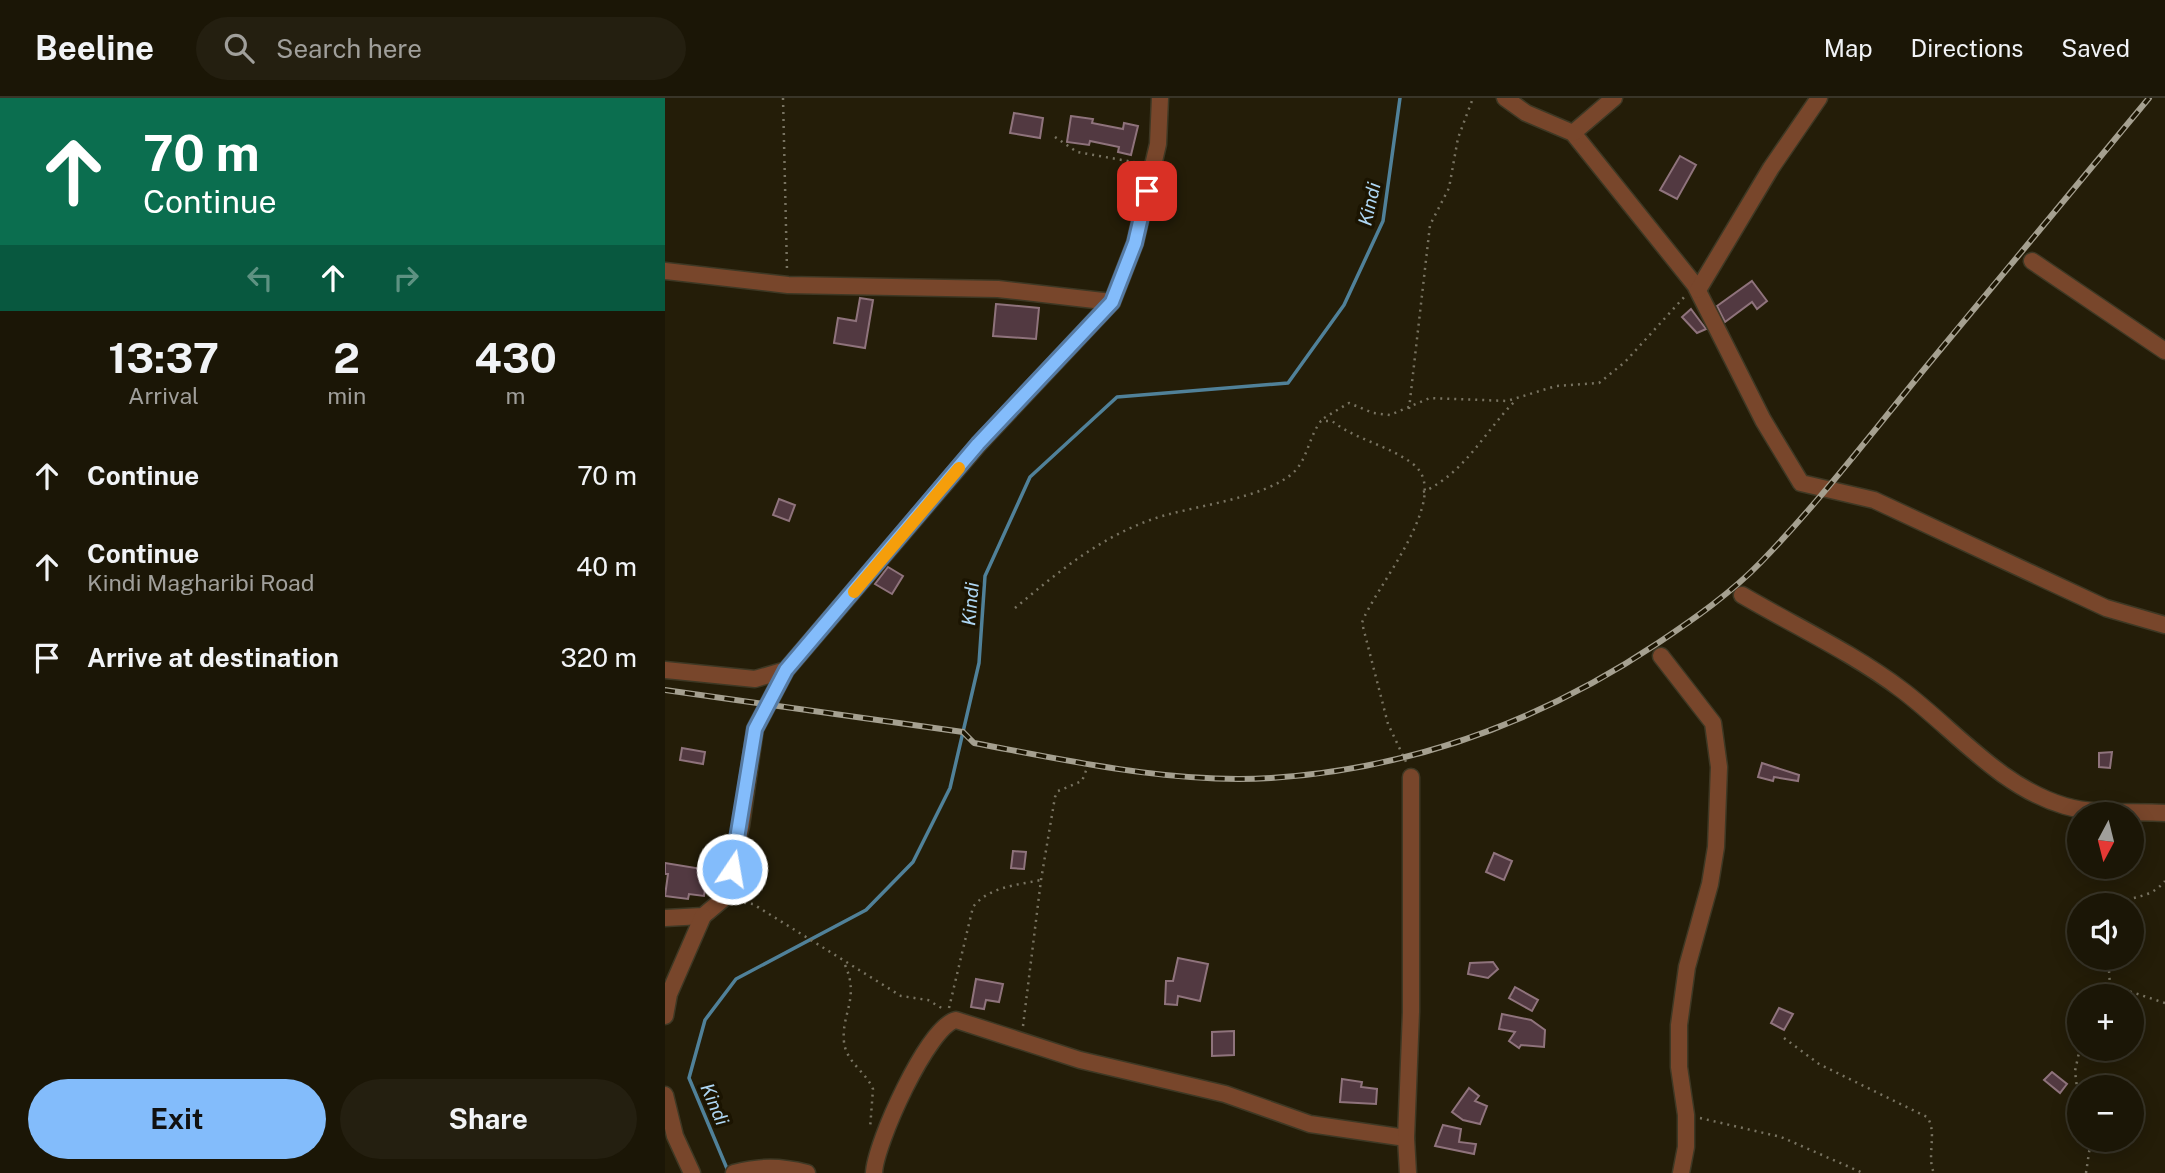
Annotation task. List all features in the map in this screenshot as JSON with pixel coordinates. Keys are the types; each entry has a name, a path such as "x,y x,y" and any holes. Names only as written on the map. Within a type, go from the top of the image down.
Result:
{"street":[{"path":"665,1016 669,994 703,916 722,900 741,826 753,743 765,706 786,670 978,444 1112,302 1135,243 1158,144 1160,98"},
{"path":"1505,98 1526,113 1573,133 1697,287 1763,420 1801,483 1874,500 2106,608 2165,625"},
{"path":"1573,133 1614,98"},
{"path":"1697,287 1771,168 1819,98"},
{"path":"2032,261 2165,351"},
{"path":"665,271 787,285 998,289 1112,302"},
{"path":"1742,595 1900,688 2011,781 2039,796 2066,806 2094,811 2165,813"},
{"path":"1661,656 1713,723 1718,744 1716,847 1710,884 1687,967 1679,1025 1679,1067 1686,1115 1686,1147 1681,1173"},
{"path":"665,670 738,679 763,679 786,670"},
{"path":"1408,1173 1406,1138 1411,1012 1411,777"},
{"path":"665,918 703,916"},
{"path":"875,1165 916,1068 946,1025 963,1021 1080,1060 1225,1094 1310,1124 1406,1138"},
{"path":"665,1095 675,1136 692,1173"},
{"path":"734,1173 755,1167 781,1166 807,1173"}],"path":[{"path":"783,98 787,285"},
{"path":"1409,409 1430,225 1449,188 1458,138 1473,98"},
{"path":"1055,137 1077,152 1153,166"},
{"path":"1015,608 1090,548 1153,519 1225,500 1280,480 1301,463 1321,421 1349,403 1381,415 1409,409 1430,398 1515,400 1543,389 1590,386 1610,378 1697,287"},
{"path":"1423,492 1442,481 1466,461 1515,400"},
{"path":"1321,421 1332,421 1413,464 1421,472 1423,492 1413,530 1401,560 1362,623 1388,724 1411,777"},
{"path":"1021,1040 1041,880 1058,791 1082,782 1087,768"},
{"path":"722,900 753,904 845,964 901,996 928,1000 947,1012 973,907 982,898 1002,888 1041,880"},
{"path":"2144,897 2156,892 2165,881"},
{"path":"845,964 852,992 844,1043 850,1058 873,1089 870,1136 875,1165"},
{"path":"2144,996 2165,1003"},
{"path":"1784,1038 1819,1064 1927,1116 1931,1128 1931,1166 1934,1173"},
{"path":"1686,1115 1781,1137 1863,1173"},
{"path":"2086,1173 2089,1152"}],"building":[{"path":"1014,113 1043,118 1040,138 1010,133"},
{"path":"1071,116 1093,119 1092,123 1123,129 1124,123 1138,126 1131,155 1118,152 1119,147 1090,141 1089,145 1067,142"},
{"path":"1680,156 1696,165 1677,199 1660,190"},
{"path":"1752,281 1767,301 1757,309 1752,302 1725,322 1717,306"},
{"path":"860,298 873,300 865,348 834,343 838,318 856,321"},
{"path":"996,304 1039,308 1036,339 993,336"},
{"path":"1691,309 1706,329 1697,333 1682,317"},
{"path":"779,499 795,505 789,521 773,515"},
{"path":"888,567 903,576 892,594 875,584"},
{"path":"682,748 705,752 703,764 680,760"},
{"path":"2112,752 2110,768 2099,767 2099,753"},
{"path":"1762,763 1799,775 1798,781 1774,777 1773,781 1758,777"},
{"path":"1013,851 1026,852 1024,869 1011,868"},
{"path":"1494,853 1512,861 1504,880 1486,872"},
{"path":"665,863 708,870 704,896 689,894 688,899 665,896 668,874 665,874"},
{"path":"1178,958 1208,964 1200,1001 1178,996 1177,1005 1165,1004 1166,981 1173,981"},
{"path":"1493,962 1498,969 1488,978 1468,974 1470,963"},
{"path":"976,979 1003,984 999,1002 986,1000 984,1009 971,1007"},
{"path":"1515,987 1538,1000 1532,1011 1509,998"},
{"path":"1779,1008 1793,1014 1784,1030 1771,1023"},
{"path":"1502,1014 1531,1020 1545,1030 1544,1047 1521,1045 1519,1048 1509,1041 1515,1032 1499,1029"},
{"path":"1234,1031 1234,1055 1212,1056 1212,1032"},
{"path":"2052,1072 2067,1084 2060,1093 2044,1080"},
{"path":"1342,1079 1362,1082 1361,1087 1377,1089 1376,1104 1340,1102"},
{"path":"1469,1088 1479,1096 1475,1101 1487,1106 1480,1124 1463,1120 1452,1112"},
{"path":"1443,1125 1461,1129 1459,1142 1476,1144 1474,1154 1435,1146"}],"waterway":[{"name":"Kindi","path":"728,1171 689,1078 705,1020 736,979 866,910 913,862 950,788 979,663 985,576 1030,477 1117,397 1288,383 1344,305 1383,221 1400,98"}],"railway":[{"path":"665,690 963,732 974,743 1084,764 1196,778 1271,778 1374,764 1424,752 1521,718 1614,671 1658,643 1712,605 1761,562 1825,491 2149,98"}],"slow traffic":[{"path":"854,592 959,468"}],"route":[{"path":"732,869 755,729 786,670 978,444 1112,302 1135,243 1147,191"}]}
